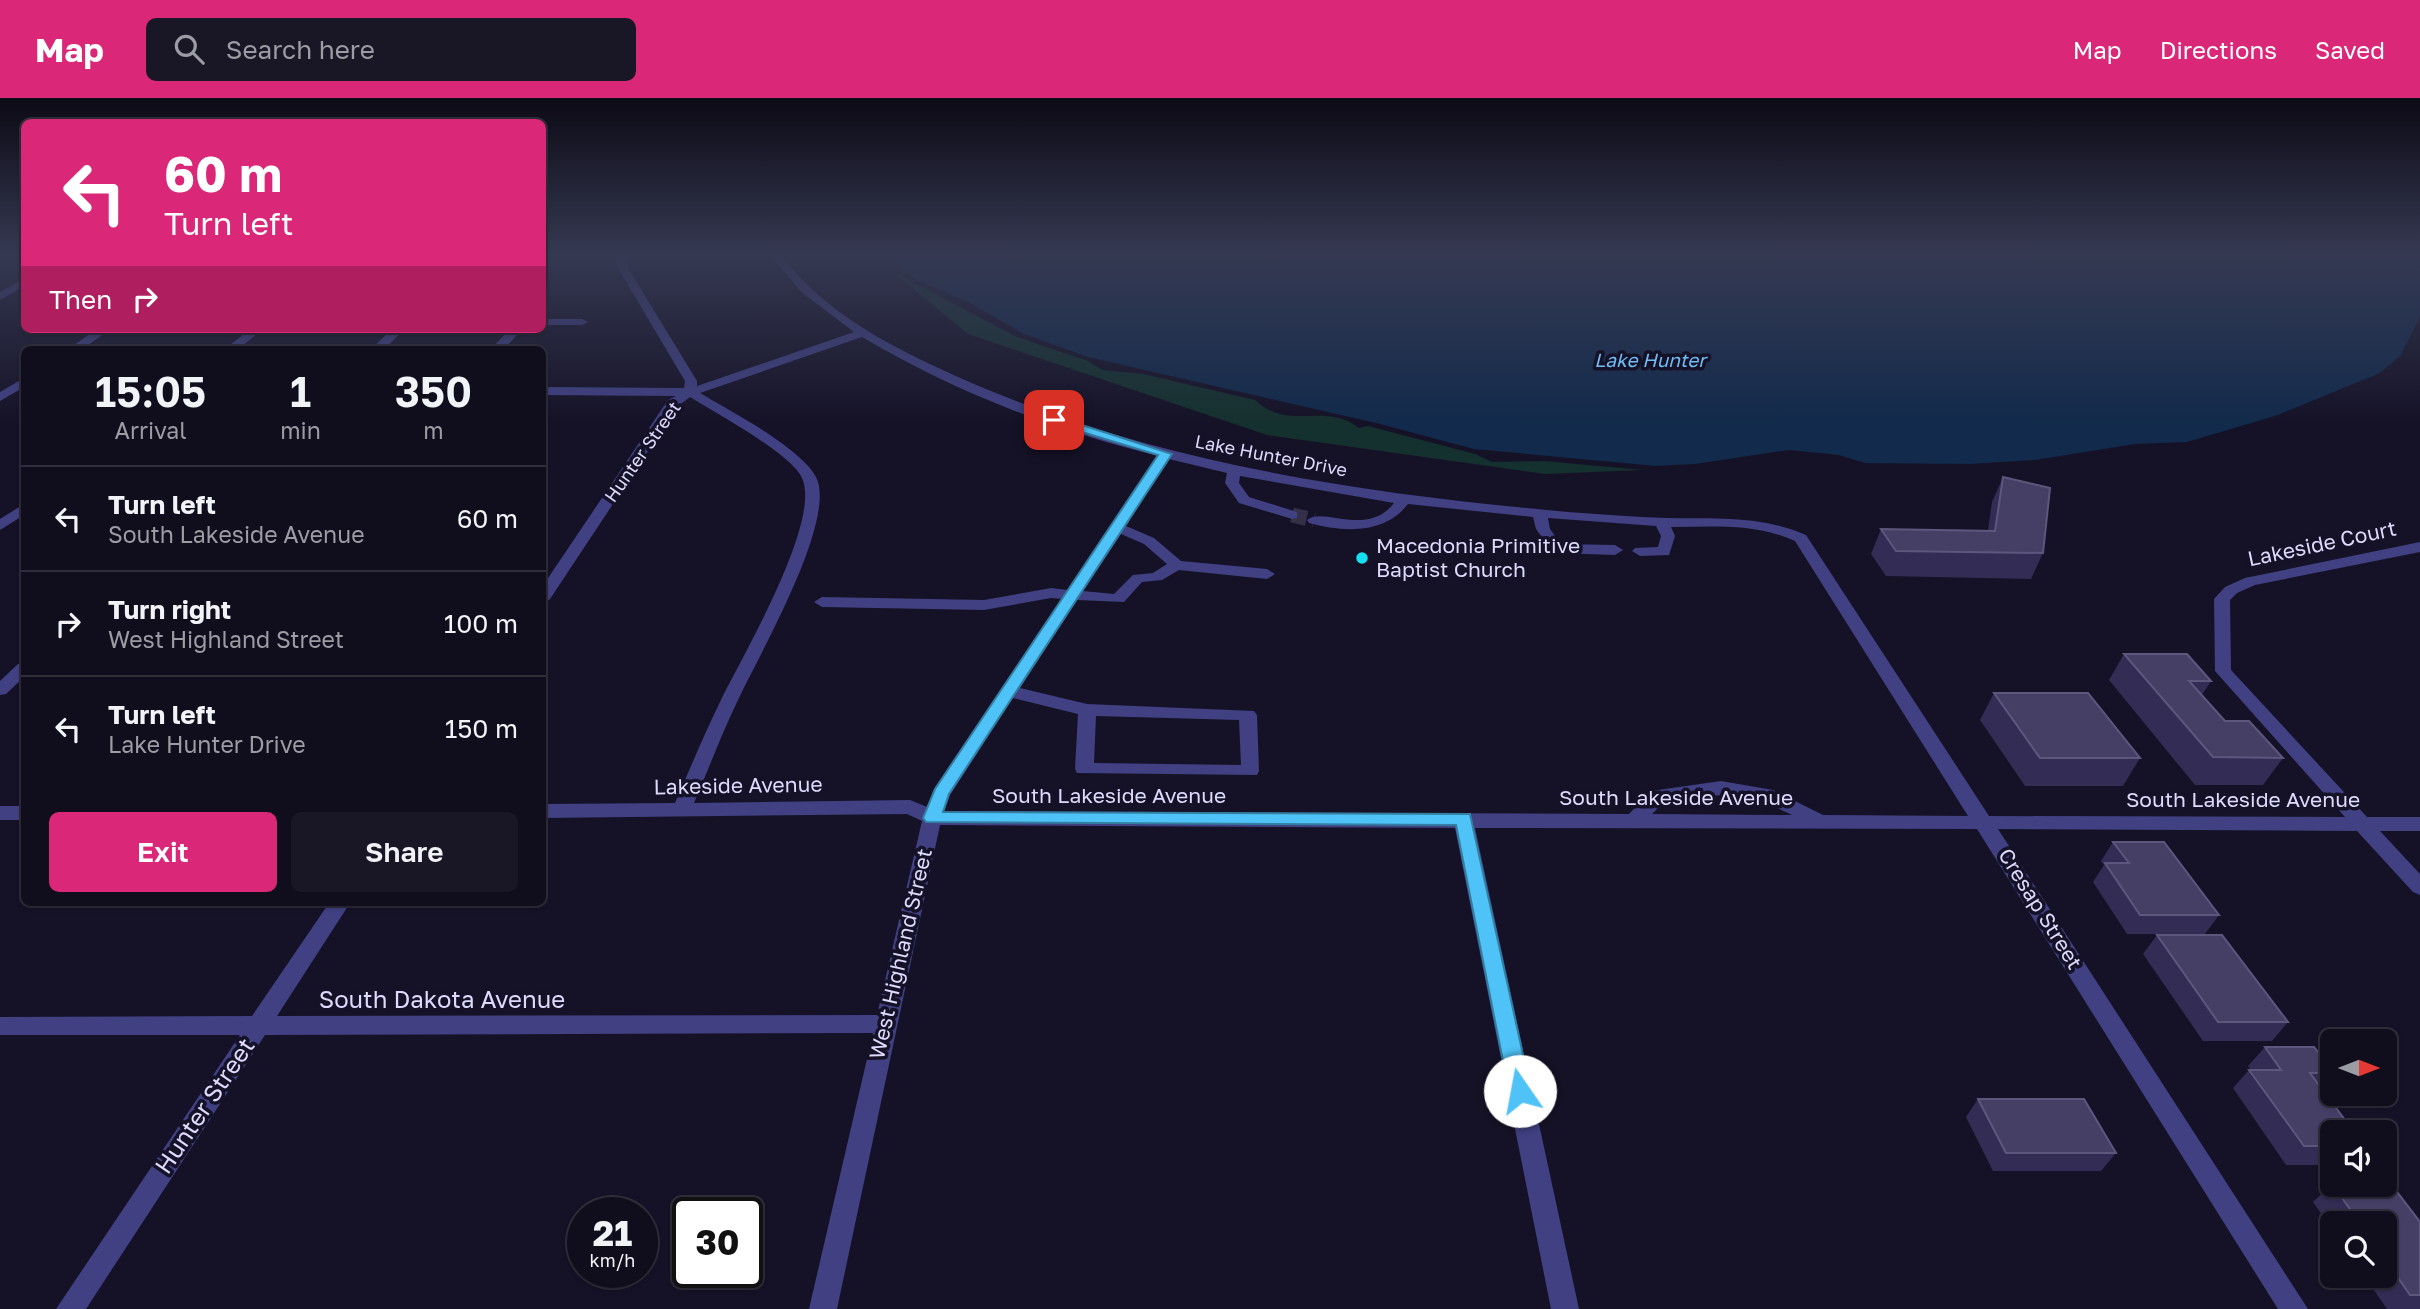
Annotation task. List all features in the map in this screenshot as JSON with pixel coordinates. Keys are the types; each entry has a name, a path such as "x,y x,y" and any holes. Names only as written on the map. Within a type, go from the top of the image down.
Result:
{"street":[{"path":"649,311 691,381 690,391"},
{"name":"Lake Hunter Drive","path":"833,311 864,332 950,379 1029,412 1166,454 1234,470 1404,500 1541,514 1771,527"},
{"path":"546,322 582,321"},
{"name":"Hunter Street","path":"546,593 673,403 690,391 864,332"},
{"path":"79,346 99,333"},
{"path":"235,346 252,333"},
{"path":"380,346 395,333"},
{"path":"500,346 513,333"},
{"path":"2,394 21,384"},
{"path":"546,391 690,391 775,447 810,476 813,491 805,534 775,610 729,700 682,809"},
{"path":"2,394 21,392"},
{"name":"West Highland Street","path":"823,1309 932,818 941,794 1115,527 1166,454"},
{"path":"1234,470 1233,483 1244,500 1292,515"},
{"path":"1314,520 1357,526 1367,524 1388,517 1397,511 1404,500"},
{"path":"0,526 21,510"},
{"path":"1541,514 1543,529 1557,548 1615,550"},
{"path":"1640,551 1664,552 1668,536 1662,522"},
{"path":"1115,527 1140,534 1157,545 1177,565"},
{"name":"Cresap Street","path":"1771,527 1789,531 1807,544 2294,1309"},
{"name":"Lakeside Court","path":"2360,823 2223,671 2222,599 2231,590 2251,581 2420,547"},
{"path":"822,602 984,605 1040,594 1118,599 1138,578 1157,577 1177,565 1267,574"},
{"path":"0,690 21,671"},
{"path":"1007,691 1087,710 1248,715 1250,771 1084,769 1087,710"},
{"path":"1635,820 1658,796 1721,788 1766,795 1822,821"},
{"name":"Lakeside Avenue","path":"546,811 910,807 932,818"},
{"path":"0,813 21,813"},
{"name":"South Lakeside Avenue","path":"932,818 2420,824"},
{"path":"1464,819 1565,1309"},
{"path":"2360,823 2420,887"},
{"name":"Hunter Street","path":"70,1309 338,906"},
{"name":"South Dakota Avenue","path":"0,1026 257,1028 885,1024"}],"green space":[{"path":"940,311 966,311 1017,337 1088,361 1102,370 1143,374 1255,400 1281,414 1346,420 1359,428 1368,426 1475,454 1492,462 1544,461 1642,470 1545,474 1267,435 968,334"}],"water":[{"name":"Lake Hunter","path":"983,311 2420,311 2420,317 2400,356 2380,373 2275,416 2187,442 2135,444 2035,460 1970,464 1865,463 1839,455 1789,450 1695,464 1656,466 1474,449 1376,423 1088,357 1024,334"}],"building":[{"path":"2003,477 2050,488 2043,553 1896,551 1881,529 1995,531"},
{"path":"2124,654 2187,654 2211,681 2189,681 2225,721 2249,721 2283,758 2213,757"},
{"path":"1994,693 2088,693 2140,758 2040,758"},
{"path":"2113,842 2164,842 2219,915 2140,915 2105,863 2129,863"},
{"path":"2157,935 2222,935 2288,1022 2218,1022"},
{"path":"2265,1047 2314,1047 2320,1055 2320,1073 2310,1073 2320,1086 2320,1106 2335,1106 2345,1120 2320,1120 2320,1146 2304,1146 2249,1070 2281,1070"},
{"path":"1978,1099 2084,1099 2116,1153 2006,1153"},
{"path":"2397,1192 2420,1222 2420,1295 2410,1295 2397,1276 2397,1211 2351,1211 2341,1197 2397,1197"}],"tunnel":[{"path":"1292,515 1314,520"}],"place":[{"name":"Macedonia Primitive Baptist Church","path":"1362,558"}],"route":[{"path":"1054,420 1166,454 1028,658 941,794 932,818 1464,819 1520,1091"}]}
